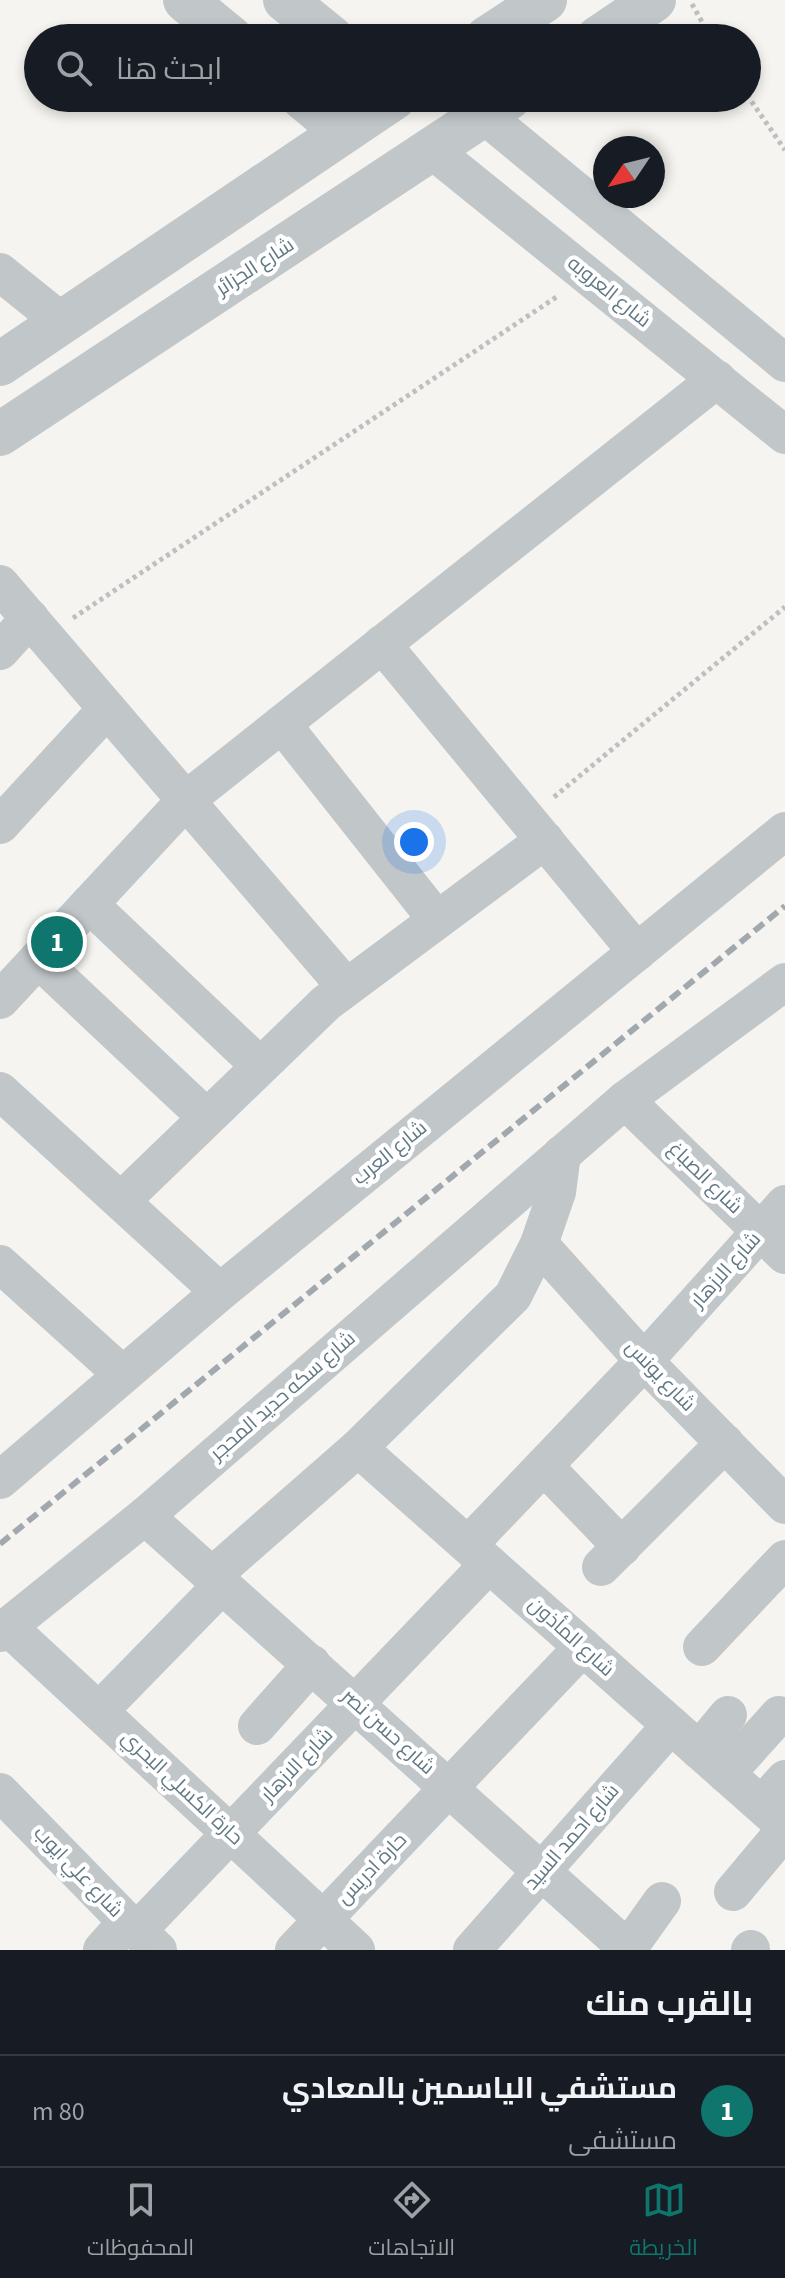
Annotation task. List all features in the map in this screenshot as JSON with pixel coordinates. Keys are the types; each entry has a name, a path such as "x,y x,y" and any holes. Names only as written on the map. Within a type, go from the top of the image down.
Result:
{"street":[{"path":"185,0 214,24"},
{"path":"285,0 315,24"},
{"path":"508,24 545,0"},
{"path":"619,24 654,0"},
{"path":"320,112 343,131"},
{"path":"0,364 372,112"},
{"name":"شارع الجزائر","path":"17,424 487,112"},
{"path":"503,112 785,363"},
{"name":"شارع العروبه","path":"432,150 785,435"},
{"path":"0,272 62,322"},
{"path":"0,370 20,386 29,399 17,424"},
{"path":"0,1000 186,800 717,379"},
{"path":"0,584 346,987"},
{"path":"0,651 38,627"},
{"path":"382,644 637,952"},
{"path":"0,825 107,709"},
{"path":"282,724 437,920"},
{"path":"121,1201 259,1065 346,987 437,920 536,830"},
{"name":"شارع العرب","path":"8,1459 122,1374 785,831"},
{"path":"89,904 259,1065"},
{"path":"38,959 206,1117"},
{"name":"شارع سكه حديد المحجر","path":"4,1630 145,1516 625,1100 785,982"},
{"path":"0,1091 220,1292"},
{"name":"شارع الصباغ","path":"625,1100 777,1230"},
{"path":"99,1711 218,1579 513,1296 539,1244 557,1192 562,1154"},
{"name":"شارع الازهار","path":"102,1950 141,1934 231,1833 355,1703 479,1554 544,1466 644,1361 777,1230"},
{"name":"شارع يونس","path":"539,1244 644,1361 785,1505"},
{"path":"0,1264 122,1374"},
{"path":"544,1466 612,1557 725,1443"},
{"name":"شارع المأذون","path":"358,1448 713,1762 779,1810"},
{"name":"شارع حسن نصر","path":"145,1516 628,1950"},
{"path":"702,1647 785,1559"},
{"name":"حارة الكسلي البحري","path":"4,1630 99,1711 356,1950"},
{"name":"حارة ادريس","path":"294,1950 583,1647"},
{"path":"257,1726 312,1664"},
{"path":"713,1762 728,1715"},
{"path":"713,1762 779,1715"},
{"name":"شارع احمد السيد","path":"472,1950 671,1725"},
{"name":"شارع علي ايوب","path":"0,1792 141,1934"},
{"path":"733,1892 779,1810"},
{"path":"628,1950 662,1901"}],"path":[{"path":"689,0 703,24"},
{"path":"759,112 785,150"},
{"path":"38,627 590,275"},
{"path":"536,830 785,607"}],"railway":[{"path":"0,1544 785,906"}],"place":[{"name":"مستشفي الياسمين بالمعادي","path":"57,942"}]}
